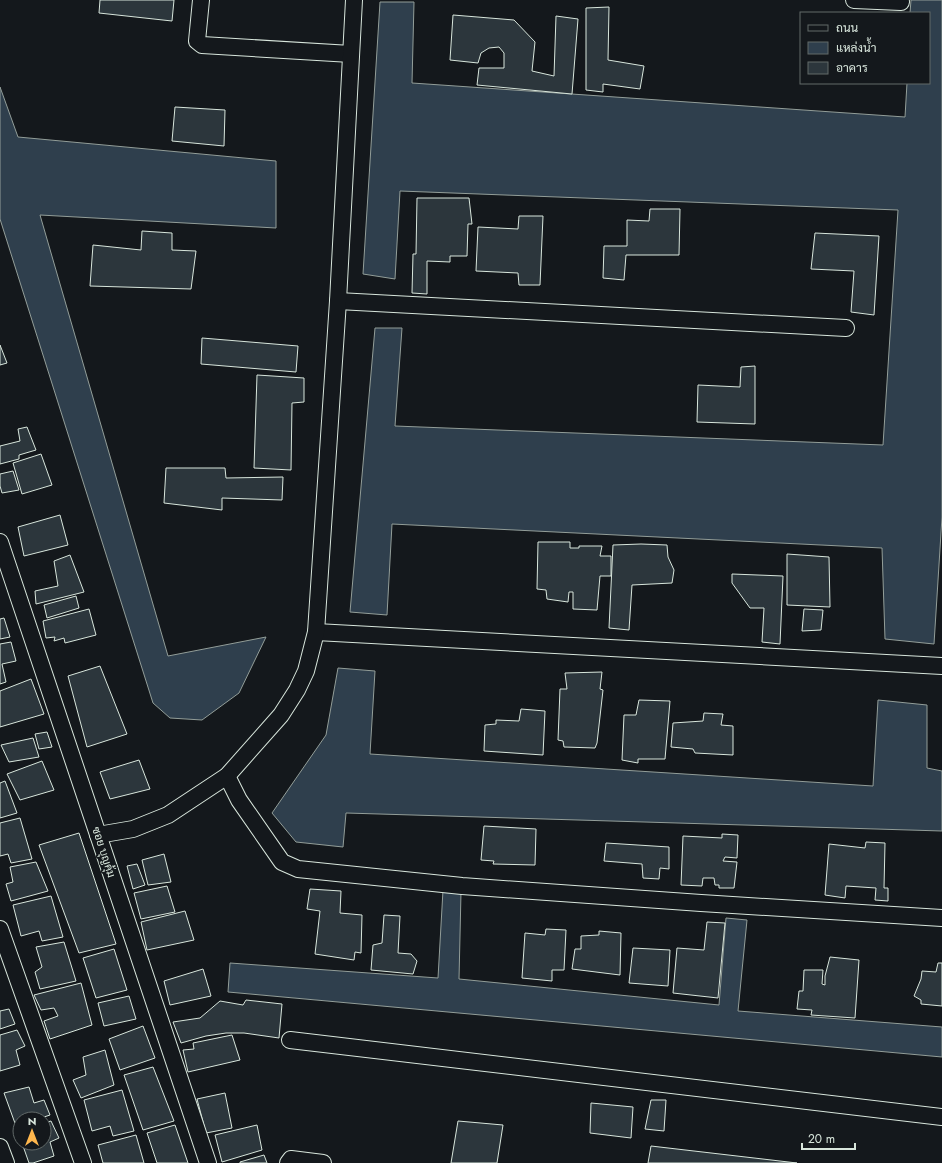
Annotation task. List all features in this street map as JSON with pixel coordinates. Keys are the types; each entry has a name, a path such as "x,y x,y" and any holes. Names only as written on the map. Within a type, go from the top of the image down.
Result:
{"street":[{"path":"201,0 197,41 202,46 351,54"},
{"path":"98,835 132,829 168,816 227,776 281,715 306,671 316,632 338,301 354,0"},
{"path":"854,0 901,2"},
{"path":"338,301 846,328"},
{"name":"ซอย บุญคุ้ม","path":"0,542 208,1163"},
{"path":"316,632 942,666"},
{"path":"227,776 239,800 282,862 298,869 462,886 942,918"},
{"path":"0,929 82,1163"},
{"path":"290,1040 942,1117"},
{"path":"0,1147 6,1163"},
{"path":"288,1163 291,1159 323,1163"}],"water":[{"path":"911,0 942,0 942,517 934,644 885,639 882,548 392,524 387,615 350,612 375,328 402,328 395,426 883,445 898,210 400,191 395,279 363,274 380,2 414,2 412,83 905,117 907,84 930,84 930,12 910,12"},
{"path":"0,87 18,137 276,161 276,228 40,215 168,656 266,637 239,693 202,720 170,718 153,703 0,219"},
{"path":"338,668 375,671 370,754 873,786 878,700 927,705 927,768 942,771 942,831 346,813 343,847 296,842 272,813 326,735"},
{"path":"443,890 461,892 459,979 719,1005 726,918 747,920 738,1011 942,1027 942,1057 228,992 230,963 438,978"}],"building":[{"path":"100,0 174,0 172,21 99,13"},
{"path":"609,7 608,60 644,66 640,89 603,84 603,92 586,90 586,8"},
{"path":"453,15 514,20 535,42 532,71 554,76 556,16 578,19 572,94 477,85 479,68 504,68 504,53 499,47 489,48 481,53 478,63 450,60"},
{"path":"175,107 225,110 224,146 172,141"},
{"path":"417,198 469,198 472,224 468,224 467,256 450,256 450,262 427,261 427,294 412,293 413,254 416,254"},
{"path":"650,209 680,209 679,255 626,255 624,280 603,278 604,246 627,246 627,220 649,221"},
{"path":"519,216 543,216 540,285 519,285 518,273 476,271 478,227 518,229"},
{"path":"142,231 172,233 172,250 196,251 191,289 90,286 93,245 141,250"},
{"path":"815,233 879,236 874,315 851,312 854,271 811,269"},
{"path":"202,338 298,346 296,372 201,364"},
{"path":"0,345 7,363 0,365"},
{"path":"755,366 755,424 697,422 698,385 740,387 741,367"},
{"path":"257,375 304,378 304,402 292,403 291,470 254,468"},
{"path":"27,427 36,450 19,455 19,459 0,464 0,446 20,441 18,429"},
{"path":"41,454 52,485 22,494 13,463"},
{"path":"166,468 225,468 226,478 283,477 282,500 222,498 222,510 164,503"},
{"path":"13,471 19,490 2,493 0,486 0,474"},
{"path":"60,515 68,545 24,556 18,527"},
{"path":"538,542 570,542 570,548 579,548 579,546 602,546 600,556 611,556 611,576 600,576 597,610 573,609 573,592 569,592 568,602 547,599 546,590 537,589"},
{"path":"613,545 667,545 668,557 674,570 672,583 632,585 629,630 609,628"},
{"path":"787,554 829,557 830,607 787,605"},
{"path":"70,555 84,592 36,604 35,591 58,586 54,561"},
{"path":"732,574 783,576 780,644 762,642 764,608 750,608 732,583"},
{"path":"76,596 79,608 47,618 44,605"},
{"path":"89,609 96,635 65,643 64,638 54,641 55,637 46,638 43,621"},
{"path":"804,609 823,610 821,630 802,631"},
{"path":"4,618 10,637 0,639 0,619"},
{"path":"11,642 16,661 2,664 6,682 0,684 0,644"},
{"path":"100,666 127,734 87,747 68,676"},
{"path":"602,672 600,689 603,690 597,743 595,748 564,747 563,741 558,740 560,689 567,689 565,673"},
{"path":"31,679 44,714 0,727 0,691"},
{"path":"639,700 670,701 665,759 638,759 638,763 622,760 624,715 636,715"},
{"path":"521,709 545,711 543,755 484,751 485,725 496,724 496,720 519,721"},
{"path":"704,713 723,714 721,725 733,726 733,755 695,753 693,749 671,747 673,723 703,721"},
{"path":"47,732 52,747 39,749 35,734"},
{"path":"33,738 39,757 9,762 1,745"},
{"path":"139,760 150,789 110,799 100,772"},
{"path":"42,761 54,790 20,800 7,774"},
{"path":"5,781 17,813 0,818 0,783"},
{"path":"20,818 32,859 11,863 8,854 0,856 0,823"},
{"path":"484,826 536,829 535,865 493,864 494,861 481,860"},
{"path":"79,833 116,944 79,953 39,845"},
{"path":"722,834 738,835 737,858 725,857 723,861 737,862 734,888 719,888 719,885 715,885 714,878 703,878 702,886 681,885 683,836 722,838"},
{"path":"866,842 885,843 884,888 888,888 888,901 875,900 876,888 846,886 845,898 825,895 829,844 865,848"},
{"path":"606,843 669,847 669,869 660,868 659,879 643,878 642,864 604,861"},
{"path":"164,854 171,882 148,885 142,860"},
{"path":"36,862 48,891 11,901 6,884 13,882 10,867"},
{"path":"137,864 145,885 133,889 127,866"},
{"path":"167,886 175,912 141,919 134,893"},
{"path":"310,889 341,891 340,913 362,915 361,953 355,952 354,960 315,954 320,911 307,909"},
{"path":"51,896 63,937 42,941 39,931 21,936 13,905"},
{"path":"185,911 194,940 147,950 141,922"},
{"path":"384,915 400,916 398,953 411,954 417,961 413,974 371,970 373,945 382,943"},
{"path":"707,922 725,923 718,998 673,993 677,948 704,950"},
{"path":"546,929 566,930 564,970 552,970 552,981 522,978 525,933 545,935"},
{"path":"599,931 621,933 620,975 572,969 575,949 581,949 581,936 599,935"},
{"path":"64,942 76,981 40,989 35,972 42,967 36,947"},
{"path":"633,948 670,950 668,986 629,983"},
{"path":"114,949 127,990 96,998 83,958"},
{"path":"830,957 859,960 855,1018 811,1015 812,1010 797,1009 799,991 803,991 804,970 823,970 822,984 825,985 825,976"},
{"path":"938,963 942,963 942,1006 921,1004 921,1000 914,996 921,979 922,971 936,972"},
{"path":"203,969 211,996 170,1005 164,981"},
{"path":"81,983 92,1025 50,1039 44,1021 58,1016 54,1008 41,1010 34,995"},
{"path":"129,996 136,1019 104,1026 98,1003"},
{"path":"246,1000 282,1004 279,1038 244,1033 226,1033 206,1036 181,1043 173,1022 200,1018 220,1001 243,1005"},
{"path":"9,1009 15,1024 0,1029 0,1011"},
{"path":"143,1026 155,1058 120,1070 109,1039"},
{"path":"17,1030 25,1046 16,1050 20,1065 0,1071 0,1035"},
{"path":"232,1035 240,1060 188,1072 183,1050 194,1049 193,1043"},
{"path":"105,1050 114,1085 81,1098 73,1080 86,1075 83,1057"},
{"path":"153,1067 174,1121 143,1130 124,1075"},
{"path":"29,1087 34,1103 44,1100 48,1111 12,1111 12,1115 4,1093"},
{"path":"122,1090 134,1131 113,1136 110,1126 92,1131 84,1100"},
{"path":"225,1093 232,1128 206,1133 197,1099"},
{"path":"651,1100 666,1100 664,1131 645,1129"},
{"path":"591,1103 633,1107 631,1138 590,1133"},
{"path":"458,1121 503,1125 497,1163 451,1163"},
{"path":"52,1123 59,1138 52,1141"},
{"path":"175,1125 188,1163 157,1163 147,1133"},
{"path":"257,1125 262,1150 222,1162 215,1135"},
{"path":"136,1135 144,1163 103,1163 98,1145"},
{"path":"651,1146 797,1163 648,1163"},
{"path":"52,1149 54,1156 29,1163 25,1151 52,1151"},
{"path":"264,1155 267,1163 240,1163 240,1162"}]}
